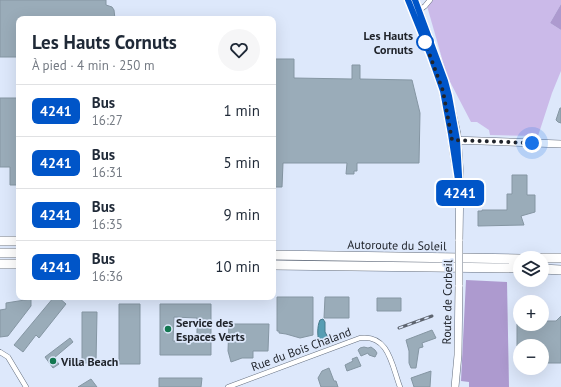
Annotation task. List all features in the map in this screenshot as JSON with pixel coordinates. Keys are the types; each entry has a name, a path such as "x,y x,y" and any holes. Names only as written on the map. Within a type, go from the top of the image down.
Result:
{"highway":[{"path":"0,241 16,241"},
{"path":"0,252 16,253"},
{"name":"Autoroute du Soleil","path":"276,254 513,258"},
{"path":"549,258 561,258"},
{"path":"0,264 16,264"},
{"name":"Autoroute du Soleil","path":"276,265 513,268"},
{"path":"549,269 561,270"}],"street":[{"name":"Route de Corbeil","path":"408,0 416,12"},
{"name":"Route de Corbeil","path":"415,0 416,12 443,91 455,143 460,193 458,355 455,387"},
{"path":"416,12 425,6 430,0"},
{"path":"455,143 561,144"},
{"path":"455,143 561,147"},
{"name":"Rue du Bois Chaland","path":"228,387 360,338 377,341 385,348 400,387"},
{"path":"0,352 8,357 26,387"}],"shaded area":[{"path":"432,0 561,0 561,4 550,23 561,30 561,71 538,136 490,135 489,130 477,122 471,122 447,76 427,6"},
{"path":"561,4 561,30 550,23"},
{"path":"466,280 507,282 509,387 469,387 469,382 461,381"}],"water":[{"path":"323,319 325,322 325,332 330,341 324,346 320,344 318,339 318,325 320,320"}],"building":[{"path":"0,0 106,0 106,5 112,7 114,10 115,16 16,16 16,57 0,57"},
{"path":"276,59 294,59 294,78 352,79 352,65 360,65 360,79 412,80 420,113 419,163 357,163 357,171 354,171 354,174 346,174 347,163 283,163 282,187 276,187"},
{"path":"0,98 16,98 16,185 10,185 10,167 0,167"},
{"path":"561,108 561,123 556,120"},
{"path":"512,175 527,175 527,195 535,195 535,212 521,216 524,225 478,226 478,211 507,210 507,194 512,194"},
{"path":"277,297 313,297 313,335 300,338 279,333 279,331 277,331"},
{"path":"325,297 349,297 349,318 324,318"},
{"path":"377,298 401,298 401,311 377,311"},
{"path":"31,300 31,306 8,336 0,337 0,310 6,309 6,303"},
{"path":"52,300 61,300 66,304 39,338 36,335 23,352 14,345"},
{"path":"119,304 140,304 140,364 119,364"},
{"name":"Service des Espaces Verts","path":"160,304 211,304 211,355 160,355","holes":["174,317 197,318 197,341 173,341"]},
{"path":"82,312 97,312 96,363 82,363"},
{"path":"561,316 561,363 549,363 549,339 517,339 517,331 549,331 549,321 556,321"},
{"path":"229,324 269,324 268,351 253,351 253,358 242,358 231,362 228,351"},
{"path":"432,330 436,338 422,343 423,347 419,348 416,368 411,368 406,340"},
{"path":"70,338 73,342 54,358 59,364 53,368 45,357"},
{"path":"364,347 371,347 375,350 377,353 375,357 369,355 368,353 361,356 358,350"},
{"path":"357,357 361,366 347,371 345,365"},
{"path":"329,368 338,387 321,387 318,378 322,371"},
{"path":"431,371 430,387 414,387 411,378"},
{"path":"159,378 202,378 201,387 159,387"},
{"path":"91,379 97,387 78,387"}],"railway":[{"path":"399,328 432,316"}],"bus line":[{"name":"4241","path":"408,0 443,91 460,193 457,134 449,96 445,81 415,0"}],"place":[{"name":"Les Hauts Cornuts","path":"425,42"},
{"name":"Service des Espaces Verts","path":"168,329"},
{"name":"Villa Beach","path":"53,361"}],"route":[{"path":"425,42 443,91 452,140 532,143"}]}
